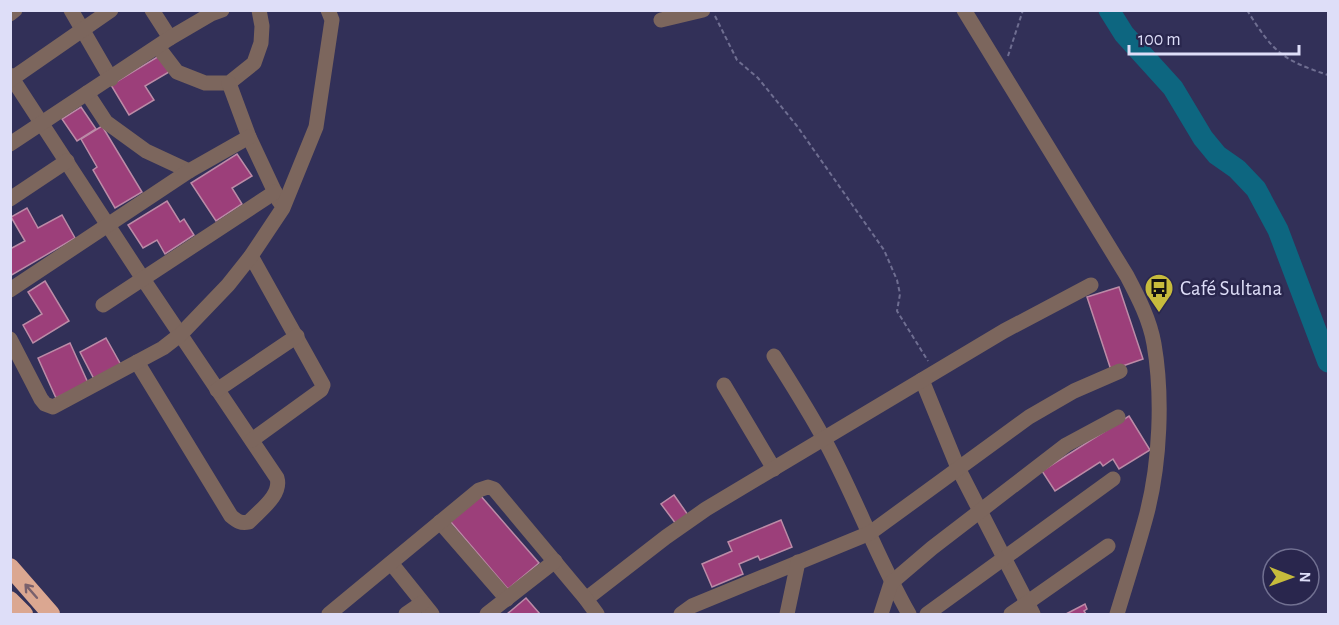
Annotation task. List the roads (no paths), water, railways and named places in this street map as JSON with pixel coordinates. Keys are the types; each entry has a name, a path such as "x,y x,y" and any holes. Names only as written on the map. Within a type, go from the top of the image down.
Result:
{"highway":[{"path":"10,567 51,615"},
{"path":"10,600 24,615"}],"street":[{"path":"10,14 15,10"},
{"path":"71,10 111,79"},
{"path":"111,10 11,78 43,122 143,279 277,478 279,485 277,492 249,522 239,522 231,516 137,362"},
{"path":"152,10 177,72 205,83 229,83 254,63 261,43 262,26 259,10"},
{"path":"10,144 164,42 211,14 222,10"},
{"path":"10,339 41,399 45,404 53,407 163,348 181,334 252,256 283,208 316,127 332,20 328,10"},
{"path":"661,20 703,10"},
{"path":"964,10 1127,276 1142,305 1154,342 1158,379 1156,458 1147,511 1117,615"},
{"path":"229,83 249,137 283,208"},
{"path":"87,93 106,122 146,151 189,171"},
{"path":"10,290 189,171 249,137"},
{"path":"10,199 68,161"},
{"path":"103,304 274,192"},
{"path":"252,256 323,385 321,390 252,440"},
{"path":"332,614 479,490 488,487 494,489 555,561 589,609 666,537 706,509 1004,331 1091,285"},
{"path":"217,390 297,336"},
{"path":"774,356 824,439 870,533 891,583 909,615"},
{"path":"688,612 798,562 870,533 1029,417 1074,391 1120,371"},
{"path":"929,376 958,468 1030,608"},
{"path":"724,385 774,469"},
{"path":"881,615 891,583 932,548 1066,446 1118,417"},
{"path":"927,615 1113,479"},
{"path":"440,522 507,599"},
{"path":"1011,615 1030,608 1108,546"},
{"path":"487,615 555,561"},
{"path":"787,615 798,562"},
{"path":"391,563 432,615"},
{"path":"406,615 422,603"}],"waterway":[{"path":"1109,10 1124,34 1173,88 1203,138 1217,155 1237,169 1256,189 1278,230 1328,362"}],"place":[{"name":"Café Sultana","path":"1159,314"}]}
